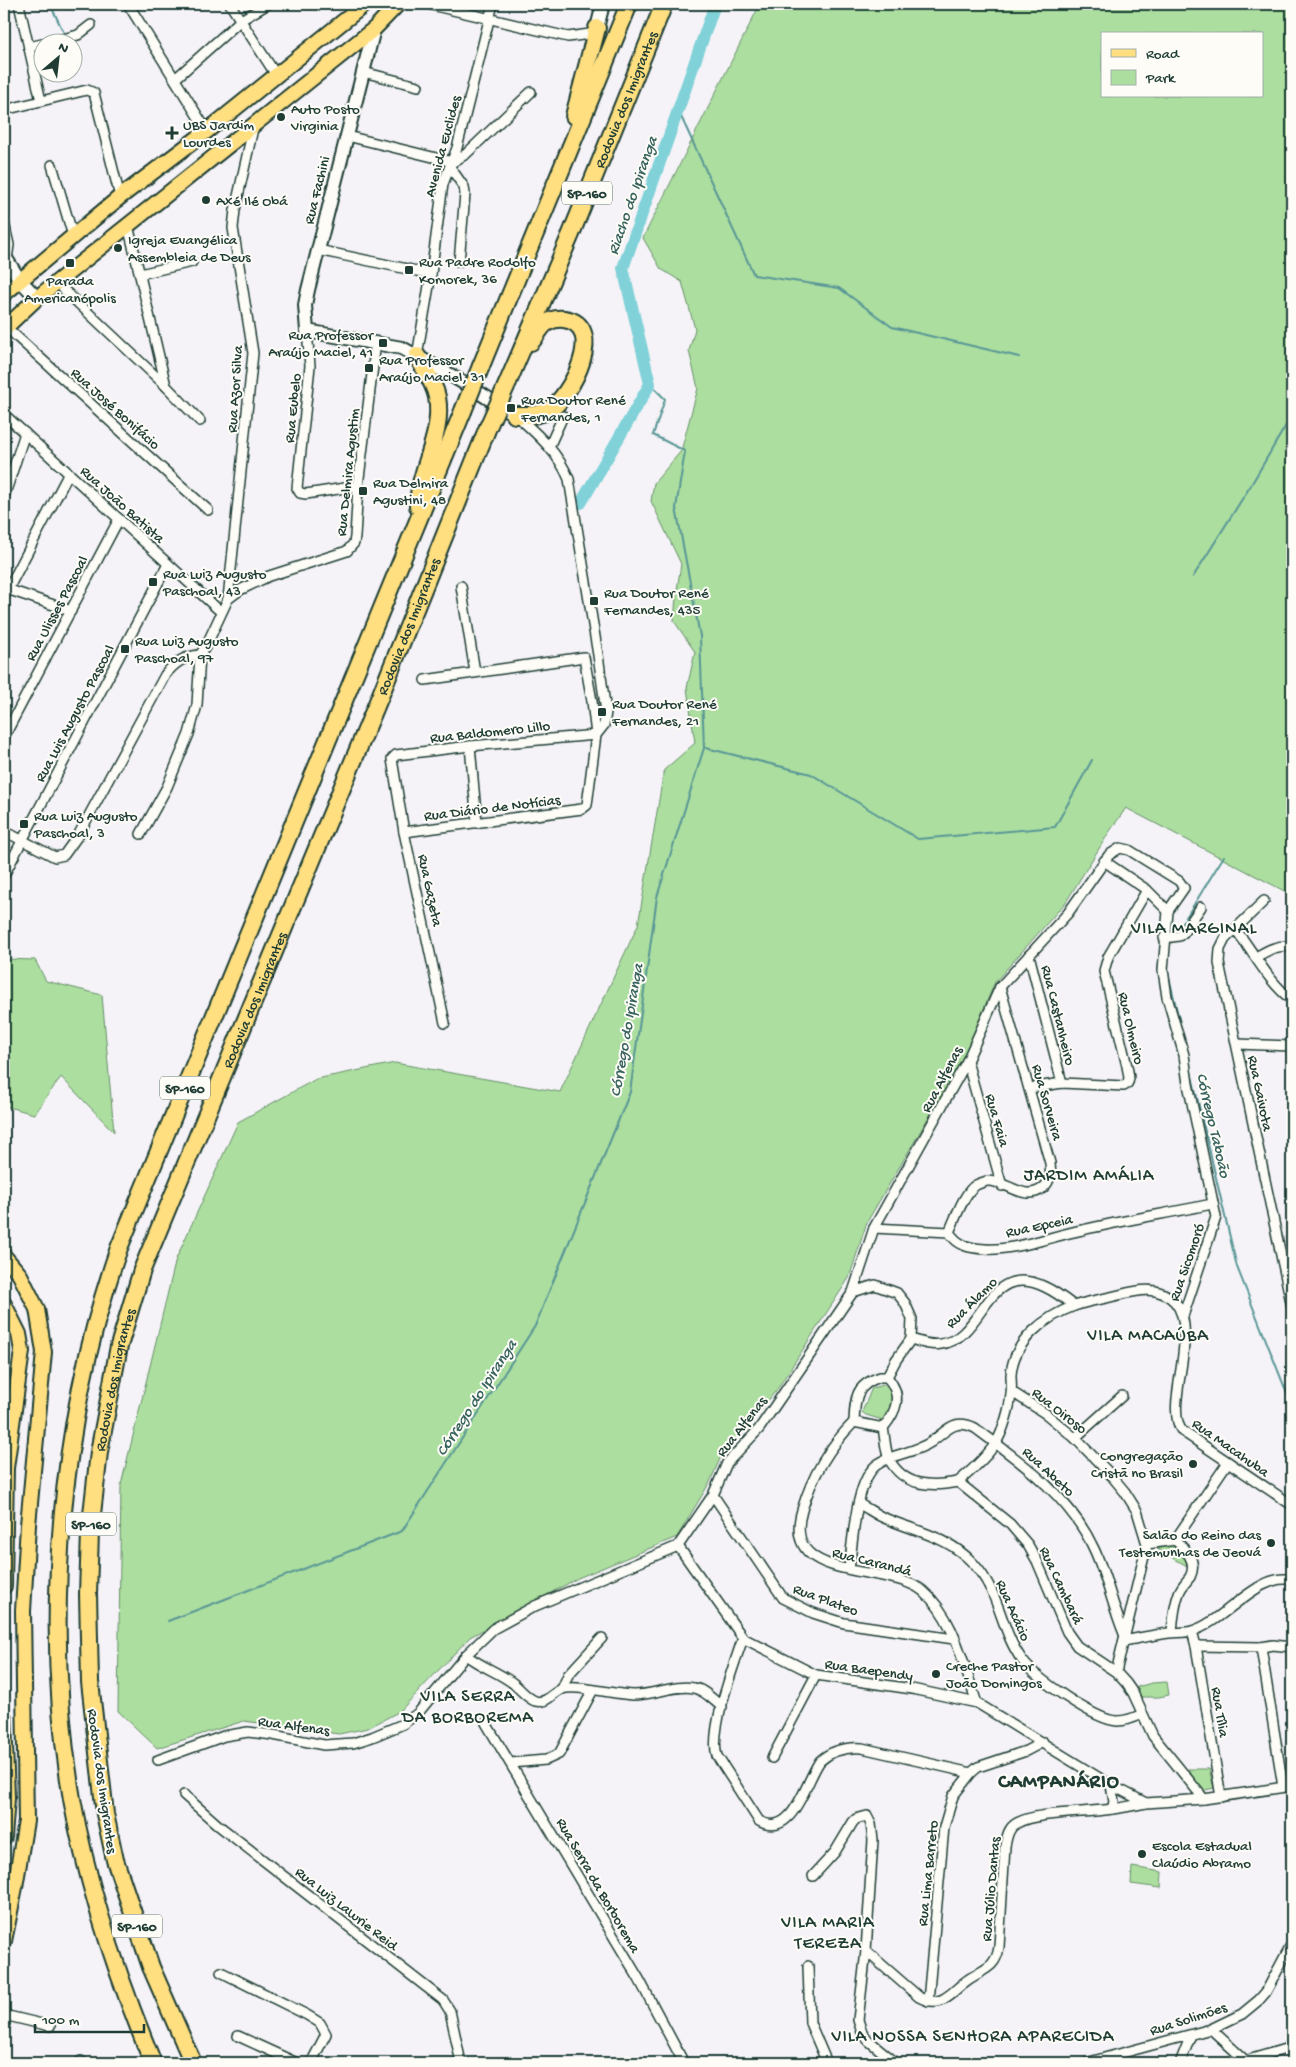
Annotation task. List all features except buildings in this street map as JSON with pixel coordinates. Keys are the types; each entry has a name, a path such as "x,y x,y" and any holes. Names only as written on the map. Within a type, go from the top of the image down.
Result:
{"highway":[{"name":"Rodovia dos Imigrantes","path":"153,2063 118,1971 85,1860 72,1799 62,1724 58,1563 64,1498 77,1412 106,1288 119,1248 629,4"},
{"name":"Rodovia dos Imigrantes","path":"193,2063 151,1966 115,1860 105,1814 90,1682 88,1594 90,1532 101,1442 119,1346 142,1270 664,4"},
{"path":"557,179 597,28"},
{"path":"515,415 536,415 550,410 556,404 573,382 584,350 584,338 580,329 569,320 562,319 546,323 530,342 522,347"},
{"path":"417,356 431,380 437,396 438,412 436,433 418,494 417,522"}],"main road":[{"path":"4,294 120,197 207,131 365,4"},
{"path":"5,328 36,298 374,29 398,4"},
{"path":"4,1256 20,1275 37,1309 44,1352 28,1525 24,1611 25,1829 4,1941"},
{"path":"4,1304 19,1334 22,1351 6,1468 4,1586"},
{"path":"4,1718 7,1798 4,1837"}],"street":[{"path":"19,4 41,101"},
{"path":"230,4 276,75"},
{"path":"175,79 241,20 268,4"},
{"path":"427,4 568,37 590,34 597,28 603,4"},
{"name":"Avenida Euclides","path":"417,356 431,274 443,184 452,164 493,4"},
{"path":"131,5 207,131"},
{"path":"81,32 92,25"},
{"name":"Rua Fachini","path":"307,330 305,305 374,29"},
{"path":"363,72 418,86"},
{"path":"4,110 87,90 94,92 120,197"},
{"path":"452,164 466,154 531,92"},
{"name":"Rua Azor Silva","path":"228,599 253,353 233,228 235,210 254,124"},
{"path":"347,136 452,164 464,187 465,194 459,262"},
{"path":"52,165 73,236"},
{"path":"4,222 9,245 5,260 19,280 36,298"},
{"path":"128,225 166,386"},
{"path":"318,250 431,274"},
{"path":"140,274 192,262"},
{"path":"63,289 166,386 200,421"},
{"name":"Rua José Bonifácio","path":"5,328 208,510"},
{"path":"307,330 402,348 515,415 550,447 564,465 569,478 606,712 604,725 596,735"},
{"name":"Rua Eubelo","path":"307,330 310,366 297,488 300,492 306,494 358,486"},
{"name":"Rua Delmira Agustim","path":"228,599 240,590 269,576 347,551 351,548 355,537 358,486 376,342"},
{"name":"Rua João Batista","path":"7,416 222,612"},
{"path":"550,447 563,416"},
{"path":"4,497 25,434"},
{"path":"68,473 5,592 71,611"},
{"name":"Rua Ulisses Pascoal","path":"4,736 119,519"},
{"name":"Rua Luis Augusto Pascoal","path":"4,875 168,564"},
{"path":"461,586 475,672"},
{"path":"141,834 167,787 189,734 198,705 200,655 228,599"},
{"path":"4,831 55,856 64,855 79,834 165,675 173,665 190,656 200,655"},
{"path":"425,680 584,657 596,735"},
{"name":"Rua Baldomero Lillo","path":"391,763 393,757 396,756 470,746 596,735"},
{"name":"Rua Diário de Notícias","path":"404,832 582,809 588,802 596,735"},
{"path":"470,746 477,823"},
{"name":"Rua Gazeta","path":"391,763 445,1023"},
{"name":"Rua Alfenas","path":"158,1760 224,1736 248,1732 273,1734 324,1745 353,1743 372,1737 402,1724 418,1713 466,1655 492,1629 536,1606 678,1546 714,1495 727,1463 759,1429 853,1292 874,1228 967,1061 1000,987 1068,913 1104,861 1115,850 1120,848 1129,850 1179,881 1184,888 1168,911"},
{"path":"1104,861 1147,890 1168,911 1164,938 1163,970 1184,1055 1212,1204"},
{"name":"Rua Olmeiro","path":"1030,1088 1062,1083 1124,1086 1129,1081 1104,970 1108,957 1147,890"},
{"name":"Rua Gaivota","path":"1264,901 1225,939 1220,950 1219,964 1292,1307"},
{"path":"1164,938 1180,936 1201,907"},
{"path":"1236,930 1274,984 1292,1000"},
{"path":"1256,957 1274,947 1292,947"},
{"name":"Rua Castanheiro","path":"1030,955 1062,1083"},
{"name":"Rua Sorveira","path":"949,1232 967,1194 974,1186 989,1181 1023,1193 1034,1193 1048,1182 1051,1174 1050,1163 1030,1088 1000,987"},
{"path":"1237,1044 1292,1046"},
{"name":"Rua Faia","path":"967,1061 1002,1186"},
{"name":"Rua Sicomoró","path":"1183,1316 1216,1217 1212,1204"},
{"name":"Rua Epceia","path":"949,1232 955,1241 965,1246 987,1249 1012,1246 1212,1204"},
{"path":"874,1228 949,1232"},
{"path":"1284,1270 1292,1276"},
{"name":"Rua Álamo","path":"911,1339 926,1344 942,1344 958,1338 969,1328 985,1304 1001,1288 1014,1282 1030,1282 1045,1287 1074,1306"},
{"path":"853,1292 876,1285 897,1294 905,1303 912,1319 911,1339 896,1360 888,1377"},
{"path":"888,1377 895,1386 897,1395 893,1413 883,1428 889,1458 901,1474 913,1481 927,1485 958,1482 996,1444 1010,1405 1012,1392 1011,1374 1015,1355 1020,1344 1028,1335 1074,1306 1140,1290 1154,1290 1166,1295 1176,1303 1183,1316"},
{"name":"Rua Macahuba","path":"1183,1316 1184,1346 1176,1419 1182,1431 1292,1505"},
{"path":"883,1428 854,1422 856,1396 861,1387 869,1381 880,1377 888,1377"},
{"name":"Rua Oiroso","path":"1012,1392 1046,1414 1074,1438 1125,1492 1137,1511 1147,1544"},
{"path":"1074,1438 1122,1396"},
{"name":"Rua Carandá","path":"854,1422 832,1446 815,1473 800,1517 801,1538 808,1553 822,1562 849,1570 898,1579 910,1583 923,1591 946,1616 976,1703"},
{"name":"Rua Abeto","path":"849,1570 861,1491 876,1465 930,1442 958,1424 966,1424 975,1428 996,1444 1058,1495 1078,1520 1094,1549 1124,1638"},
{"path":"1116,1672 1147,1544 1175,1540 1228,1462"},
{"name":"Rua Cambará","path":"958,1482 1010,1524 1028,1545 1037,1561 1067,1632 1078,1646 1116,1672 1133,1693 1158,1743 1204,1799"},
{"name":"Rua Plateo","path":"714,1495 783,1598 813,1613 844,1623 954,1640"},
{"name":"Rua Acácio","path":"859,1504 882,1517 937,1537 956,1548 972,1562 986,1580 995,1596 1009,1635 1022,1661 1046,1682 1100,1717 1117,1721 1129,1720 1142,1714"},
{"path":"1172,1632 1175,1606 1179,1592 1191,1574 1192,1565 1191,1556 1175,1540"},
{"name":"Rua Baependy","path":"678,1546 743,1638 816,1675 912,1689 976,1703 1111,1785 1146,1803"},
{"path":"1124,1638 1172,1632 1192,1632 1208,1624 1260,1587 1274,1580 1292,1580"},
{"name":"Rua Tília","path":"1192,1632 1196,1646 1221,1797"},
{"path":"466,1655 477,1664 501,1675 533,1700 542,1701 562,1689 568,1675 602,1638"},
{"path":"743,1638 722,1707 715,1738 717,1756 754,1816 765,1825 775,1825 788,1818 820,1761 826,1755 844,1748 862,1748 970,1773"},
{"path":"1196,1646 1222,1648 1273,1645 1292,1647"},
{"path":"1146,1803 1221,1797 1288,1786 1261,1647"},
{"path":"772,1758 816,1675"},
{"path":"562,1689 646,1695 692,1687 706,1694 722,1707"},
{"path":"511,1763 546,1760 559,1754 593,1690"},
{"name":"Rua Serra da Borborema","path":"486,1723 638,1979 684,2063"},
{"name":"Rua Lima Barreto","path":"928,2001 944,1827 953,1796 970,1773 988,1763 1026,1751 1043,1742"},
{"path":"1111,1785 1114,1802 1112,1809"},
{"name":"Rua Luiz Lawrie Reid","path":"184,1794 226,1831 443,2000 450,2011 461,2063"},
{"name":"Rua Júlio Dantas","path":"928,2001 936,2001 951,1995 967,1980 993,1964 996,1960 999,1948 1005,1846 1010,1828 1018,1822 1049,1815 1112,1809 1146,1803"},
{"path":"813,1876 835,1852 853,1822 866,1816 871,1824 873,1840 866,1951 858,2012 860,2027 868,2040 896,2063"},
{"path":"4,1841 25,1829"},
{"name":"Rua Solimões","path":"1086,2063 1211,2029 1242,2014 1259,2000 1276,1976 1292,1943"},
{"path":"866,1951 908,1988 928,2001"},
{"path":"808,1966 810,2023 826,2063"},
{"path":"221,1972 283,2002 320,2023 326,2034 312,2063"},
{"path":"4,2015 50,2026"},
{"path":"1211,2029 1246,2062 1292,2047"},
{"path":"1180,2063 1191,2034"},
{"path":"238,2036 297,2063"}],"green space":[{"path":"760,4 1292,4 1292,895 1126,808 1066,902 995,982 963,1059 867,1222 849,1278 778,1388 748,1426 722,1454 710,1482 677,1537 578,1578 470,1637 400,1711 368,1728 339,1734 244,1721 157,1748 118,1711 121,1485 176,1259 238,1122 316,1079 395,1063 560,1092 638,925 664,770 695,743 687,688 695,652 674,621 681,564 651,501 654,483 681,451 698,388 689,351 695,329 682,282 661,269 643,238"},
{"path":"4,959 35,960 46,981 102,995 114,1132 61,1077 34,1114 5,1106 6,1116 4,1115"},
{"path":"884,1385 894,1393 891,1410 883,1420 862,1412 872,1388"},
{"path":"1173,1543 1184,1552 1187,1566 1157,1549"},
{"path":"1167,1682 1169,1695 1159,1697 1141,1697 1137,1687 1152,1683"},
{"path":"1188,1769 1209,1769 1214,1788 1201,1791"},
{"path":"1132,1867 1162,1872 1161,1888 1131,1884"}],"waterway":[{"path":"50,4 64,32"},
{"name":"Riacho do Ipiranga","path":"581,503 650,384 623,268 715,4"},
{"path":"678,110 754,275 839,288 892,327 1019,357"},
{"name":"Córrego do Ipiranga","path":"168,1621 402,1531 535,1326 630,1092 657,897 704,748 700,636 676,508 685,451 653,435 665,399 650,384"},
{"path":"1193,577 1251,485 1292,415"},
{"path":"706,748 811,774 918,839 1055,827 1092,760"},
{"name":"Córrego Taboão","path":"1177,932 1224,856"},
{"name":"Córrego Taboão","path":"1168,973 1182,1032"},
{"name":"Córrego Taboão","path":"1190,1068 1237,1267 1292,1406"}],"place":[{"name":"Auto Posto Virginia","path":"281,117"},
{"name":"UBS Jardim Lourdes","path":"172,133"},
{"name":"Axé Ilé Obá","path":"206,200"},
{"name":"Igreja Evangélica Assembleia de Deus","path":"118,248"},
{"name":"Parada Americanópolis","path":"70,263"},
{"name":"Rua Padre Rodolfo Komorek, 36","path":"409,270"},
{"name":"Rua Professor Araújo Maciel, 41","path":"383,343"},
{"name":"Rua Professor Araújo Maciel, 31","path":"369,368"},
{"name":"Rua Doutor René Fernandes, 1","path":"511,408"},
{"name":"Rua Delmira Agustini, 48","path":"363,491"},
{"name":"Rua Luiz Augusto Paschoal, 43","path":"153,582"},
{"name":"Rua Doutor René Fernandes, 435","path":"594,601"},
{"name":"Rua Luiz Augusto Paschoal, 97","path":"125,649"},
{"name":"Rua Doutor René Fernandes, 21","path":"602,712"},
{"name":"Rua Luiz Augusto Paschoal, 3","path":"24,824"},
{"name":"Congregação Cristã no Brasil","path":"1193,1464"},
{"name":"Salão do Reino das Testemunhas de Jeová","path":"1271,1543"},
{"name":"Creche Pastor João Domingos","path":"936,1674"},
{"name":"Escola Estadual Claúdio Abramo","path":"1142,1854"}],"district":[{"name":"VILA MARGINAL","path":"1194,927"},
{"name":"JARDIM AMÁLIA","path":"1089,1174"},
{"name":"VILA MACAÚBA","path":"1148,1334"},
{"name":"VILA SERRA DA BORBOREMA","path":"468,1705"},
{"name":"CAMPANÁRIO","path":"1059,1780"},
{"name":"VILA MARIA TEREZA","path":"828,1931"},
{"name":"VILA NOSSA SENHORA APARECIDA","path":"973,2035"}]}
